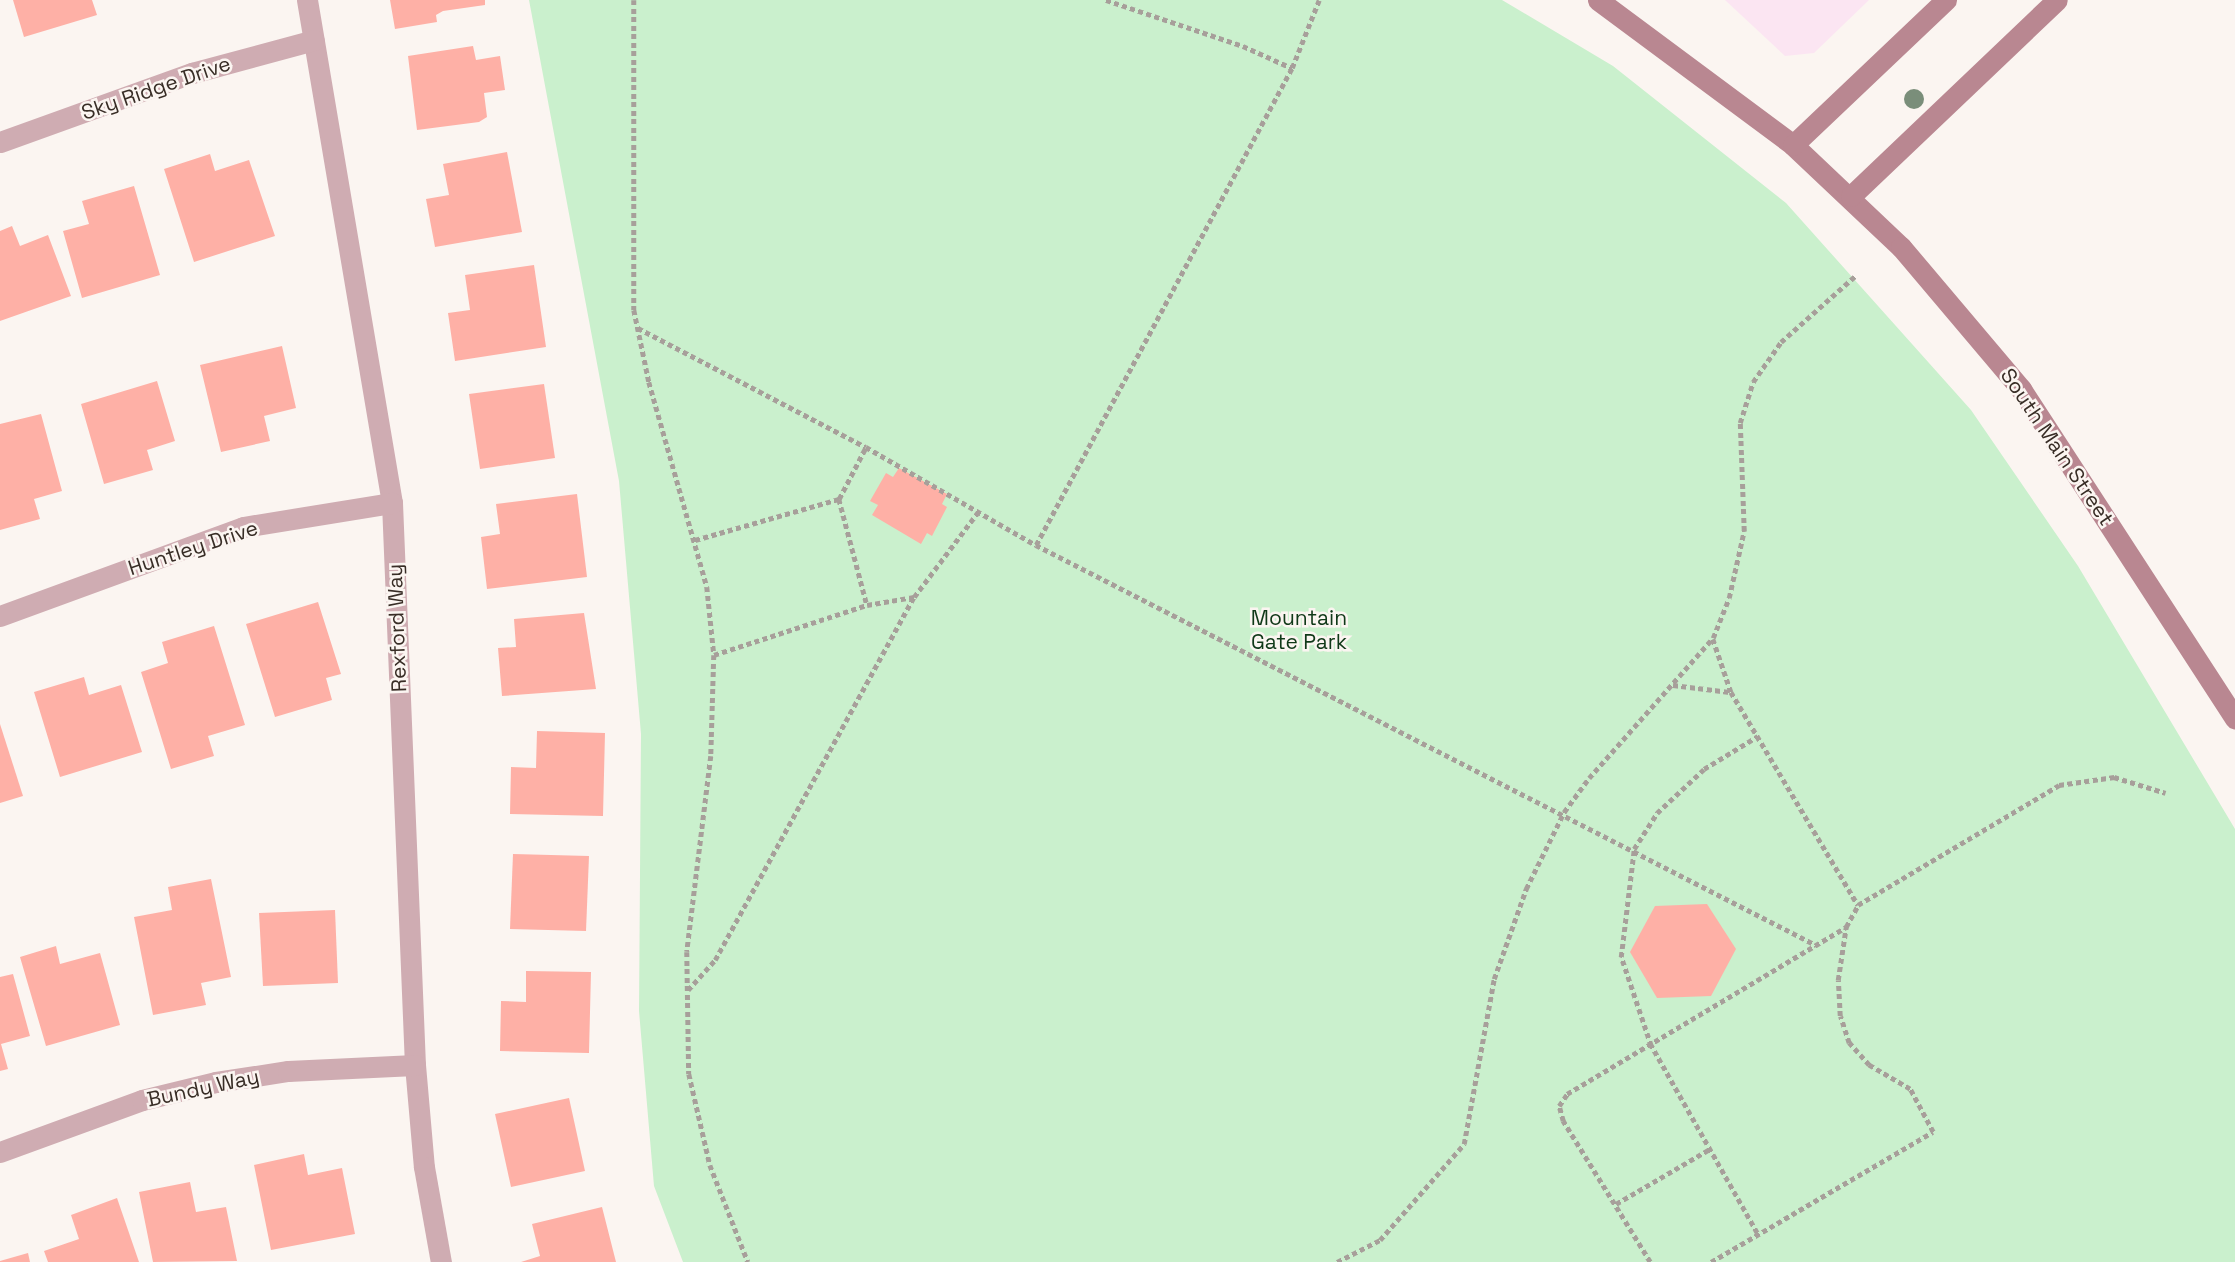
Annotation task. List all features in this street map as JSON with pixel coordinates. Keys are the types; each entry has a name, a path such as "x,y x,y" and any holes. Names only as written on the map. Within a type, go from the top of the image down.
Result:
{"main road":[{"name":"South Main Street","path":"1598,0 1793,145 1851,196 1901,247 2021,389 2235,719"},
{"path":"1793,145 1945,0"},
{"path":"1851,196 2057,0"}],"street":[{"name":"Rexford Way","path":"307,0 393,503 415,1065 424,1167 441,1262"},
{"name":"Sky Ridge Drive","path":"0,142 192,73 314,40"},
{"name":"Huntley Drive","path":"0,616 243,527 393,503"},
{"name":"Bundy Way","path":"0,1152 142,1100 216,1082 288,1071 415,1065"}],"path":[{"path":"634,0 634,310 695,540 714,655 712,756 687,952 689,1074 710,1165 747,1262"},
{"path":"1106,0 1243,46 1292,68"},
{"path":"1036,545 1292,68 1319,0"},
{"path":"1336,1262 1380,1240 1464,1144 1494,979 1527,889 1564,812 1588,778 1713,638 1739,568 1744,531 1740,424 1753,382 1782,342 1855,276"},
{"path":"638,328 866,447 1036,545 1564,812 1816,945"},
{"path":"866,447 839,499 867,605"},
{"path":"695,540 839,499"},
{"path":"687,991 715,960 914,597 978,512"},
{"path":"714,655 867,605 914,597"},
{"path":"1713,638 1731,692 1858,905"},
{"path":"1673,685 1731,692"},
{"path":"1757,1233 1651,1046 1622,957 1634,849 1657,813 1704,769 1758,736"},
{"path":"1711,1262 1933,1132 1910,1089 1869,1065 1849,1043 1840,1016 1838,980 1846,927 1858,905 2059,785 2114,777 2166,793"},
{"path":"1650,1262 1563,1121 1559,1106 1567,1094 1846,927"},
{"path":"1616,1204 1708,1150"}],"shaded area":[{"path":"1725,0 1869,0 1814,53 1785,56"}],"green space":[{"name":"Mountain Gate Park","path":"529,0 1502,0 1613,66 1786,203 1971,410 2078,566 2235,829 2235,1262 683,1262 654,1186 639,1011 641,734 619,481"}],"building":[{"path":"13,0 92,0 97,15 24,37"},
{"path":"390,0 485,0 485,5 443,11 436,15 437,22 395,29"},
{"path":"473,46 476,60 500,56 505,90 484,93 487,117 479,122 417,130 408,56"},
{"path":"507,152 522,232 435,247 426,199 449,195 443,164"},
{"path":"210,154 215,171 249,160 275,236 194,262 164,169"},
{"path":"134,186 160,275 82,298 63,231 89,224 82,201"},
{"path":"12,226 20,246 48,235 71,296 0,321 0,231"},
{"path":"534,265 546,347 455,361 448,313 470,310 465,275"},
{"path":"282,346 296,408 264,416 270,441 221,452 200,365"},
{"path":"157,381 175,441 147,450 153,470 104,484 81,404"},
{"path":"544,384 555,458 480,469 469,394"},
{"path":"41,414 62,491 34,499 40,519 0,530 0,424"},
{"path":"899,468 947,494 942,504 947,507 932,536 927,533 921,544 872,515 878,505 870,501 886,473 893,477"},
{"path":"577,494 587,577 487,589 481,537 500,534 496,504"},
{"path":"318,602 341,674 326,678 332,700 275,717 246,624"},
{"path":"584,613 596,689 502,696 498,648 516,647 514,619"},
{"path":"214,626 245,725 208,736 214,756 171,769 141,672 168,663 162,642"},
{"path":"84,677 89,695 121,685 142,752 60,777 34,692"},
{"path":"0,724 23,796 0,803"},
{"path":"537,731 605,733 603,816 510,814 511,767 536,768"},
{"path":"513,854 589,856 586,931 510,929"},
{"path":"211,879 231,977 201,983 206,1005 153,1015 134,917 172,910 168,887"},
{"path":"1707,904 1736,949 1711,996 1657,998 1630,952 1655,906"},
{"path":"335,910 338,983 263,986 259,913"},
{"path":"56,946 60,964 100,953 120,1025 46,1046 20,957"},
{"path":"526,971 591,972 589,1053 500,1051 501,1001 526,1002"},
{"path":"13,974 30,1036 1,1044 8,1069 0,1071 0,977"},
{"path":"569,1098 585,1171 511,1187 495,1114"},
{"path":"304,1154 308,1175 342,1168 355,1234 271,1250 254,1165"},
{"path":"190,1182 196,1212 226,1207 237,1261 153,1262 139,1192"},
{"path":"117,1198 139,1262 48,1262 44,1251 79,1239 71,1215"},
{"path":"602,1207 616,1262 521,1262 540,1256 532,1224"},
{"path":"28,1253 30,1262 0,1262 0,1261"}]}
